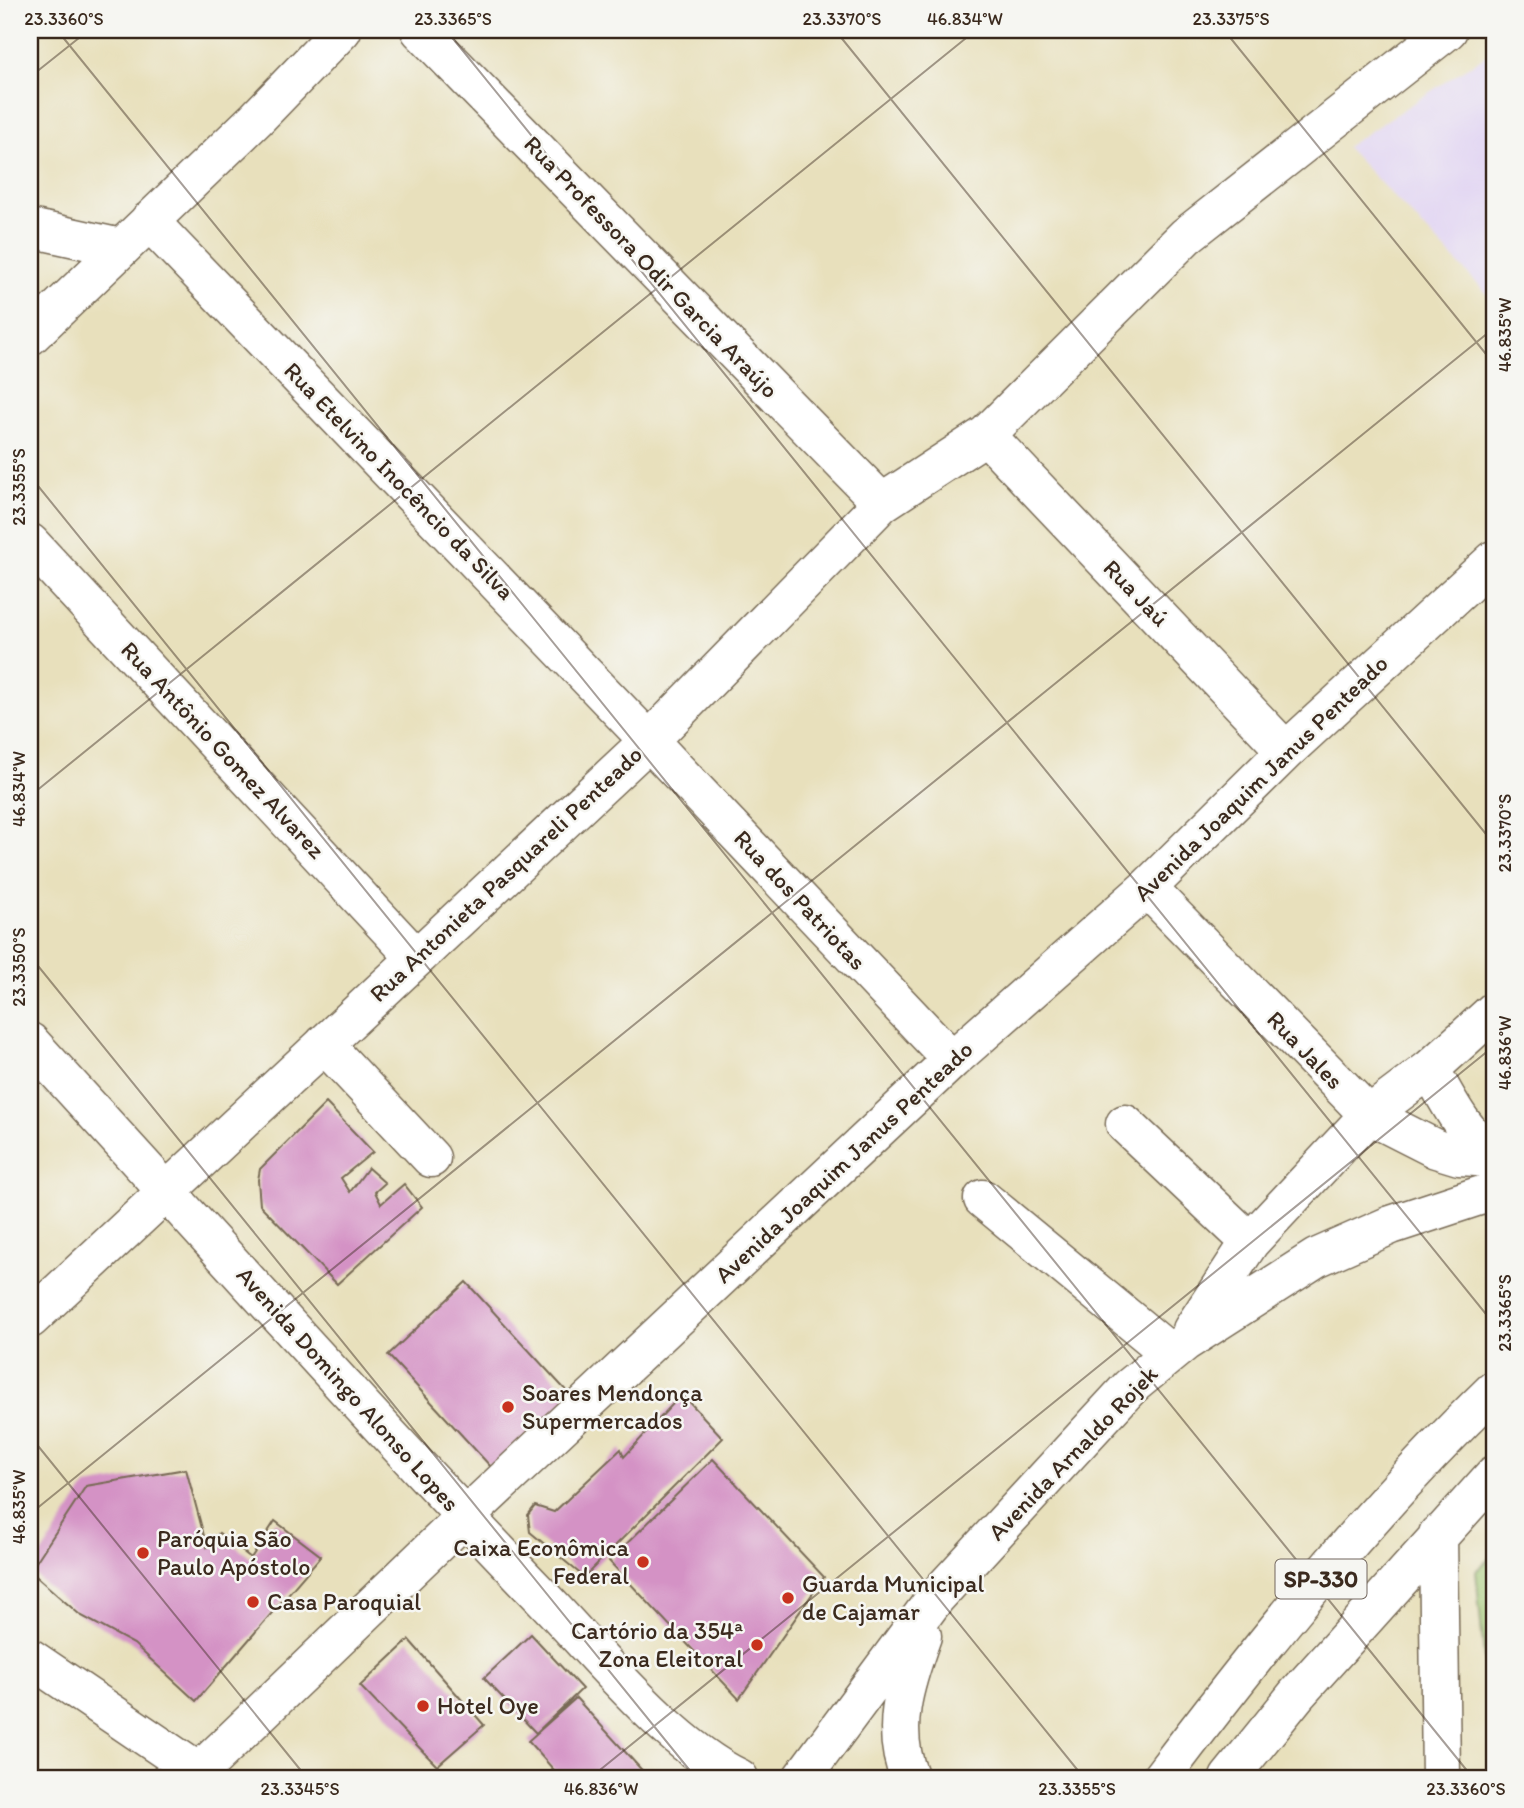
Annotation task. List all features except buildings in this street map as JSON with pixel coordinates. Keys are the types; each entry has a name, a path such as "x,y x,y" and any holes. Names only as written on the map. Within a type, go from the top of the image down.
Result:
{"main road":[{"path":"30,336 266,109 342,30"},
{"name":"Rua Professora Odir Garcia Araújo","path":"421,30 882,503"},
{"name":"Rua Antonieta Pasquareli Penteado","path":"30,1319 649,741 882,503 986,435 1186,236 1448,30"},
{"name":"Rua Etelvino Inocêncio da Silva","path":"149,221 649,741"},
{"path":"30,228 121,248"},
{"name":"Rua Jaú","path":"986,435 1286,751"},
{"name":"Rua Antônio Gomez Alvarez","path":"30,542 416,958"},
{"name":"Avenida Joaquim Janus Penteado","path":"204,1774 465,1517 952,1060 1147,888 1286,751 1464,584 1494,560"},
{"name":"Rua dos Patriotas","path":"649,741 952,1060"},
{"name":"Rua Jales","path":"1147,888 1369,1115 1436,1149 1459,1156 1494,1156"},
{"name":"Avenida Arnaldo Rojek","path":"1177,1348 1250,1242 1369,1115 1430,1069 1494,1011"},
{"name":"Avenida Domingo Alonso Lopes","path":"30,1042 465,1517 643,1703 716,1768 739,1778"},
{"path":"324,1044 431,1158"},
{"path":"1430,1069 1465,1129 1494,1156"},
{"path":"1125,1124 1250,1242"},
{"name":"Avenida Arnaldo Rojek","path":"802,1778 936,1597 1130,1387 1177,1348 1316,1258 1391,1225 1494,1191"},
{"path":"983,1199 1177,1348"},
{"name":"SP-330","path":"1161,1778 1220,1699 1343,1552 1451,1431 1494,1390"},
{"name":"SP-330","path":"1228,1778 1297,1694 1438,1534 1494,1475"},
{"path":"1438,1534 1441,1778"},
{"name":"Avenida Arnaldo Rojek","path":"910,1778 898,1736 900,1708 936,1597"},
{"path":"30,1658 204,1774"}],"shaded area":[{"path":"1494,50 1494,301 1346,147"}],"green space":[{"path":"1494,1554 1494,1763 1476,1571"}],"place":[{"name":"Soares Mendonça Supermercados","path":"508,1407"},
{"name":"Paróquia São Paulo Apóstolo","path":"143,1553"},
{"name":"Caixa Econômica Federal","path":"643,1562"},
{"name":"Guarda Municipal de Cajamar","path":"788,1598"},
{"name":"Casa Paroquial","path":"253,1602"},
{"name":"Cartório da 354ª Zona Eleitoral","path":"757,1645"},
{"name":"Hotel Oye","path":"423,1706"}]}
